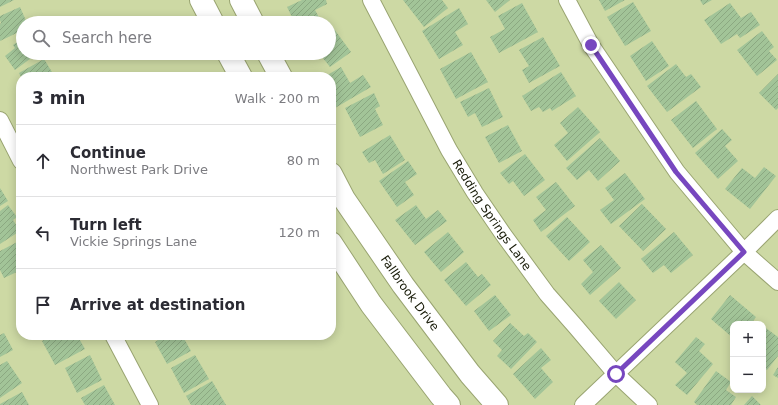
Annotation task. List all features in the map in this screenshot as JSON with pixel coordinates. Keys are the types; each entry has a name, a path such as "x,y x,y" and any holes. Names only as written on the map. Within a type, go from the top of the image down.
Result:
{"main road":[{"path":"201,0 209,16"},
{"path":"241,0 249,16"},
{"path":"232,60 238,72"},
{"path":"272,60 278,72"},
{"name":"Fallbrook Drive","path":"336,184 344,199 403,285 470,374 497,405"},
{"path":"336,251 371,304 449,405"}],"street":[{"name":"Redding Springs Lane","path":"371,0 450,150 475,193 503,234 548,294 616,374 649,405"},
{"path":"567,0 591,45 676,172 744,252 778,282"},
{"path":"0,120 4,140 16,154"},
{"path":"583,405 778,218"},
{"path":"116,340 150,405"}],"building":[{"path":"0,0 14,0 0,7"},
{"path":"302,0 326,0 327,4 315,10 318,16 292,16 287,7"},
{"path":"403,0 442,0 448,8 424,27"},
{"path":"486,0 510,0 495,12"},
{"path":"599,0 625,0 605,11"},
{"path":"700,0 712,0 703,5"},
{"path":"633,2 651,31 625,46 607,17"},
{"path":"522,3 538,32 499,53 490,37 505,29 498,16"},
{"path":"730,3 741,18 751,12 760,25 740,38 737,34 721,44 704,20"},
{"path":"20,7 24,16 16,16 16,33 0,41 1,23 0,16"},
{"path":"459,8 468,24 455,32 463,45 439,59 422,31"},
{"path":"762,31 774,47 769,51 777,60 757,76 737,50"},
{"path":"336,32 351,52 330,67 324,60 336,60"},
{"path":"543,37 560,66 529,83 522,70 529,66 519,50"},
{"path":"652,41 669,66 646,81 630,56"},
{"path":"16,43 16,60 29,60 15,70 5,56 15,48 13,45"},
{"path":"471,52 488,82 456,99 440,69"},
{"path":"45,60 52,72 21,72"},
{"path":"676,64 686,77 691,74 701,87 667,112 647,86"},
{"path":"341,67 350,83 363,75 371,87 336,107 336,72 332,72"},
{"path":"561,72 576,96 552,111 550,108 543,112 539,107 531,111 522,96"},
{"path":"778,74 778,108 776,110 759,93"},
{"path":"489,88 503,117 482,127 475,113 468,117 460,102"},
{"path":"374,93 380,106 375,109 383,125 360,137 345,108"},
{"path":"696,101 717,129 693,148 671,120"},
{"path":"578,107 600,132 567,161 554,145 568,133 560,123"},
{"path":"508,125 522,151 499,163 485,137"},
{"path":"722,129 732,140 725,146 738,161 718,179 695,153"},
{"path":"390,135 405,160 383,174 375,160 369,163 362,152"},
{"path":"600,138 620,161 598,181 589,170 577,180 566,168"},
{"path":"525,154 545,180 524,196 513,181 509,184 500,173"},
{"path":"408,161 417,174 405,182 414,195 397,207 379,181"},
{"path":"764,167 776,176 750,209 725,189 742,168 755,178"},
{"path":"625,173 645,199 611,224 600,210 614,200 605,188"},
{"path":"556,182 575,206 541,232 533,220 546,210 536,197"},
{"path":"0,188 8,201 0,206"},
{"path":"642,204 666,229 643,251 619,226"},
{"path":"8,205 16,216 13,220 16,225 16,234 0,244 0,211"},
{"path":"416,205 426,219 438,210 447,221 415,245 395,220"},
{"path":"567,217 590,242 569,261 546,236"},
{"path":"448,232 464,252 441,272 424,252"},
{"path":"674,232 693,255 671,273 664,265 653,273 641,259"},
{"path":"16,243 16,272 4,278 0,270 0,251"},
{"path":"601,245 621,268 590,295 581,284 593,272 583,260"},
{"path":"466,262 478,277 482,274 491,285 466,306 444,280"},
{"path":"619,282 636,300 616,319 599,301"},
{"path":"495,295 511,315 489,331 474,311"},
{"path":"730,295 756,317 753,321 730,321 730,335 711,319"},
{"path":"510,323 524,336 528,333 537,342 511,369 497,356 502,350 493,341"},
{"path":"766,328 778,337 778,356 767,370"},
{"path":"4,333 13,350 0,357 0,335"},
{"path":"696,337 705,344 699,351 713,364 687,395 675,385 687,373 675,362"},
{"path":"80,340 85,349 55,365 42,341"},
{"path":"158,340 185,340 191,351 167,364 155,342"},
{"path":"541,348 551,360 541,368 553,382 535,399 513,374"},
{"path":"90,355 102,380 77,393 65,368"},
{"path":"195,355 209,379 184,393 171,368"},
{"path":"7,361 22,383 0,398 0,365"},
{"path":"778,367 778,378 773,375"},
{"path":"716,371 730,381 726,390 736,397 731,405 697,405 694,402"},
{"path":"212,381 226,405 191,405 186,396"},
{"path":"104,385 115,405 85,405 81,398"},
{"path":"22,392 29,405 0,405 0,404"},
{"path":"752,396 761,405 744,405"}],"route":[{"path":"591,45 676,172 744,252 616,374"}]}
